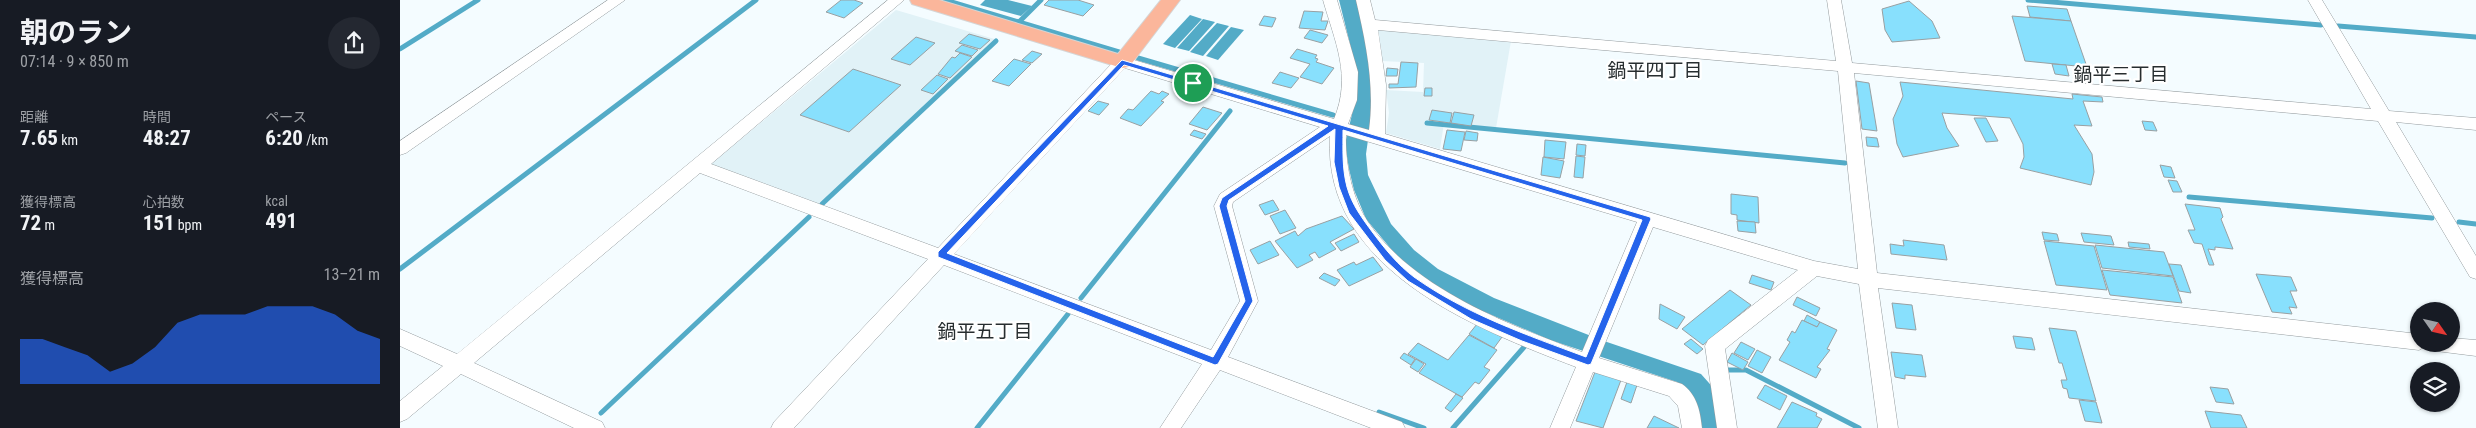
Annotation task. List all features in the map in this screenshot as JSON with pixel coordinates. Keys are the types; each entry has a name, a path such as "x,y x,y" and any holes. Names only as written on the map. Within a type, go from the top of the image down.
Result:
{"main road":[{"path":"919,0 1122,62 1172,0"}],"street":[{"path":"400,149 618,0"},
{"path":"400,413 898,0"},
{"path":"1330,0 1348,64 1351,95 1340,127 1338,162 1343,187 1352,211 1388,258 1417,283 1474,316 1588,362 1680,394 1685,397 1690,406 1692,428"},
{"path":"1363,0 1378,66 1380,112 1373,137"},
{"path":"1834,0 1845,66 1868,278 1888,428"},
{"path":"2315,0 2476,272"},
{"path":"1369,24 2476,124"},
{"path":"781,428 941,254 1122,62 1814,268 1890,283 2410,341"},
{"path":"1170,428 1215,361 1249,301 1223,206 1226,198 1340,127"},
{"path":"698,166 941,254 1215,361 1394,428"},
{"path":"1560,428 1647,219"},
{"path":"1727,428 1715,346 1814,268"},
{"path":"400,337 596,428"},
{"path":"2460,346 2476,348"}],"shaded area":[{"path":"896,10 998,40 822,206 710,165"},
{"path":"1374,29 1511,41 1496,128 1444,123 1440,149 1386,133 1389,113 1386,90 1423,92 1424,63 1381,61"}],"water":[{"path":"985,0 1008,0 1032,6 1021,16 980,5"},
{"path":"1339,0 1356,0 1371,61 1372,112 1366,154 1368,175 1391,224 1414,250 1438,269 1494,298 1604,341 1701,374 1717,392 1721,428 1697,428 1692,396 1677,382 1550,340 1466,304 1434,286 1401,261 1366,219 1354,190 1349,169 1345,144 1357,93 1357,72"},
{"path":"1190,15 1202,19 1175,48 1163,44"},
{"path":"1203,19 1215,22 1189,51 1177,48"},
{"path":"1217,23 1229,26 1203,56 1190,52"},
{"path":"1231,27 1244,30 1218,60 1206,56"}],"building":[{"path":"841,0 854,0 863,3 844,18 826,12"},
{"path":"1049,0 1078,0 1094,5 1083,16 1044,5"},
{"path":"1909,1 1932,21 1940,38 1892,42 1885,30 1882,9"},
{"path":"2027,6 2067,9 2071,21 2030,17"},
{"path":"1304,11 1323,12 1321,21 1328,21 1325,30 1299,28"},
{"path":"1264,16 1276,18 1272,27 1259,25"},
{"path":"2012,16 2071,21 2087,67 2025,61"},
{"path":"1310,30 1328,35 1322,43 1304,38"},
{"path":"969,34 990,40 980,49 959,43"},
{"path":"916,37 935,43 910,65 891,59"},
{"path":"962,45 978,50 972,56 955,51"},
{"path":"1297,49 1317,55 1315,58 1318,59 1316,62 1334,68 1322,84 1300,77 1310,64 1290,58"},
{"path":"1032,51 1042,54 1032,63 1022,60"},
{"path":"960,53 972,57 950,78 938,74 952,57 955,58"},
{"path":"1014,59 1031,64 1009,86 992,81"},
{"path":"1401,62 1418,63 1416,87 1389,88 1389,84 1398,84"},
{"path":"2052,64 2066,65 2069,76 2055,74"},
{"path":"1387,68 1398,69 1397,76 1386,76"},
{"path":"853,69 901,85 849,132 800,115"},
{"path":"1280,72 1299,78 1291,88 1272,83"},
{"path":"937,75 948,79 933,94 921,90"},
{"path":"1856,81 1869,83 1877,131 1862,129"},
{"path":"1900,82 2073,99 2072,94 2102,97 2103,102 2083,101 2092,126 2074,125 2092,154 2094,172 2091,185 2020,168 2024,157 2023,144 2010,118 1942,113 1947,128 1959,146 1903,157 1897,144 1893,119 1903,96"},
{"path":"1425,88 1432,88 1432,96 1424,96"},
{"path":"1151,91 1159,94 1162,91 1169,94 1161,101 1164,102 1141,126 1120,118 1128,109 1133,110"},
{"path":"1098,101 1109,104 1099,115 1088,111"},
{"path":"1203,107 1222,113 1207,130 1189,124"},
{"path":"1432,110 1452,113 1450,123 1429,120"},
{"path":"1454,112 1474,115 1471,126 1451,123"},
{"path":"1974,118 1986,118 1998,141 1986,142"},
{"path":"2142,121 2153,122 2157,131 2145,130"},
{"path":"1194,130 1206,134 1202,139 1190,135"},
{"path":"1447,130 1465,132 1461,151 1443,149"},
{"path":"1466,131 1478,133 1477,141 1464,140"},
{"path":"1866,137 1877,138 1879,147 1867,146"},
{"path":"1545,140 1566,142 1564,159 1544,157"},
{"path":"1577,144 1586,145 1585,156 1576,155"},
{"path":"1576,156 1585,157 1583,178 1574,177"},
{"path":"1543,157 1564,161 1560,178 1541,175"},
{"path":"2160,165 2171,167 2175,178 2164,177"},
{"path":"2168,180 2177,181 2182,192 2173,192"},
{"path":"1731,194 1758,197 1759,223 1737,220 1737,215 1731,214"},
{"path":"1273,200 1279,210 1265,215 1259,205"},
{"path":"2185,204 2220,208 2223,217 2221,219 2233,249 2215,247 2215,250 2208,249 2214,265 2209,265 2202,244 2194,243 2188,230 2195,230"},
{"path":"1285,210 1296,228 1280,234 1270,216"},
{"path":"1342,216 1354,229 1330,242 1336,249 1319,258 1315,252 1309,255 1313,260 1297,268 1275,241 1295,231 1298,236 1306,229"},
{"path":"1737,221 1755,222 1756,233 1738,231"},
{"path":"2042,232 2057,234 2059,241 2044,240"},
{"path":"2081,233 2111,236 2114,245 2084,242"},
{"path":"1354,234 1359,242 1341,251 1335,243"},
{"path":"1903,240 1944,245 1947,260 1891,254 1890,244 1904,246"},
{"path":"1270,241 1279,255 1258,264 1250,250"},
{"path":"2044,241 2094,246 2107,290 2056,285"},
{"path":"2128,242 2149,244 2150,249 2129,247"},
{"path":"2095,245 2164,252 2173,276 2102,268"},
{"path":"1373,257 1383,270 1349,286 1337,270 1354,262 1356,265"},
{"path":"2169,264 2181,265 2191,293 2179,291"},
{"path":"2102,270 2173,277 2182,303 2110,295"},
{"path":"1324,273 1340,280 1335,286 1319,278"},
{"path":"2256,274 2291,277 2297,291 2290,291 2297,308 2289,307 2292,314 2272,312"},
{"path":"1752,275 1774,282 1771,290 1749,283"},
{"path":"1730,290 1751,305 1703,345 1682,329"},
{"path":"1797,297 1820,308 1816,316 1793,305"},
{"path":"1892,303 1912,305 1916,330 1896,328"},
{"path":"1660,304 1685,317 1677,329 1659,319"},
{"path":"1807,315 1820,322 1817,327 1804,321"},
{"path":"1802,320 1817,327 1820,322 1837,330 1827,349 1830,350 1817,367 1821,369 1816,378 1779,360 1790,342 1787,340 1792,331 1795,333"},
{"path":"1477,324 1502,337 1494,348 1469,334"},
{"path":"2049,328 2076,331 2096,401 2069,398 2067,389 2063,388 2061,380 2067,380 2062,363 2059,363"},
{"path":"1469,335 1497,350 1484,367 1490,370 1479,384 1475,382 1462,397 1419,373 1426,364 1408,354 1418,343 1448,360"},
{"path":"2013,336 2032,338 2035,350 2016,348"},
{"path":"1691,339 1703,349 1697,354 1684,344"},
{"path":"1741,342 1755,349 1748,360 1734,353"},
{"path":"1757,350 1771,357 1762,373 1748,366"},
{"path":"1891,352 1922,355 1926,377 1905,375 1905,379 1895,377"},
{"path":"1404,353 1415,359 1411,365 1400,358"},
{"path":"1732,353 1748,362 1743,370 1727,362"},
{"path":"1416,359 1424,364 1418,372 1410,367"},
{"path":"1595,372 1621,380 1603,428 1576,421"},
{"path":"1628,379 1638,382 1631,403 1621,399"},
{"path":"1765,385 1787,396 1780,410 1757,398"},
{"path":"2210,387 2228,389 2234,404 2216,402"},
{"path":"1456,394 1463,398 1451,412 1445,408"},
{"path":"2079,400 2096,402 2102,423 2085,421"},
{"path":"1792,402 1817,413 1816,416 1822,419 1817,428 1777,428"},
{"path":"2205,411 2241,415 2247,428 2211,428"},
{"path":"1654,416 1679,428 1647,428"}],"waterway":[{"path":"400,49 478,0"},
{"path":"400,269 756,0"},
{"path":"945,0 1119,52"},
{"path":"1019,22 1041,0"},
{"path":"2028,0 2321,25"},
{"path":"2338,26 2476,37"},
{"path":"822,204 996,41"},
{"path":"1138,58 1333,115"},
{"path":"1081,298 1230,111"},
{"path":"1427,123 1845,163"},
{"path":"2189,197 2432,218"},
{"path":"601,413 809,217"},
{"path":"2459,222 2476,224"},
{"path":"977,428 1068,314"},
{"path":"1453,428 1525,346"},
{"path":"1725,370 1746,370 1859,428"},
{"path":"1379,412 1424,428"}],"district":[{"name":"鍋平四丁目","path":"1655,70"},
{"name":"鍋平三丁目","path":"2121,74"},
{"name":"鍋平五丁目","path":"985,331"}],"route":[{"path":"1193,83 1122,62 941,254 1215,361 1248,306 1249,301 1223,206 1226,198 1335,125 1647,219 1588,362 1508,332 1474,316 1436,296 1411,279 1388,258 1352,211 1343,187 1338,162 1339,127 1335,125 1193,83"}]}
